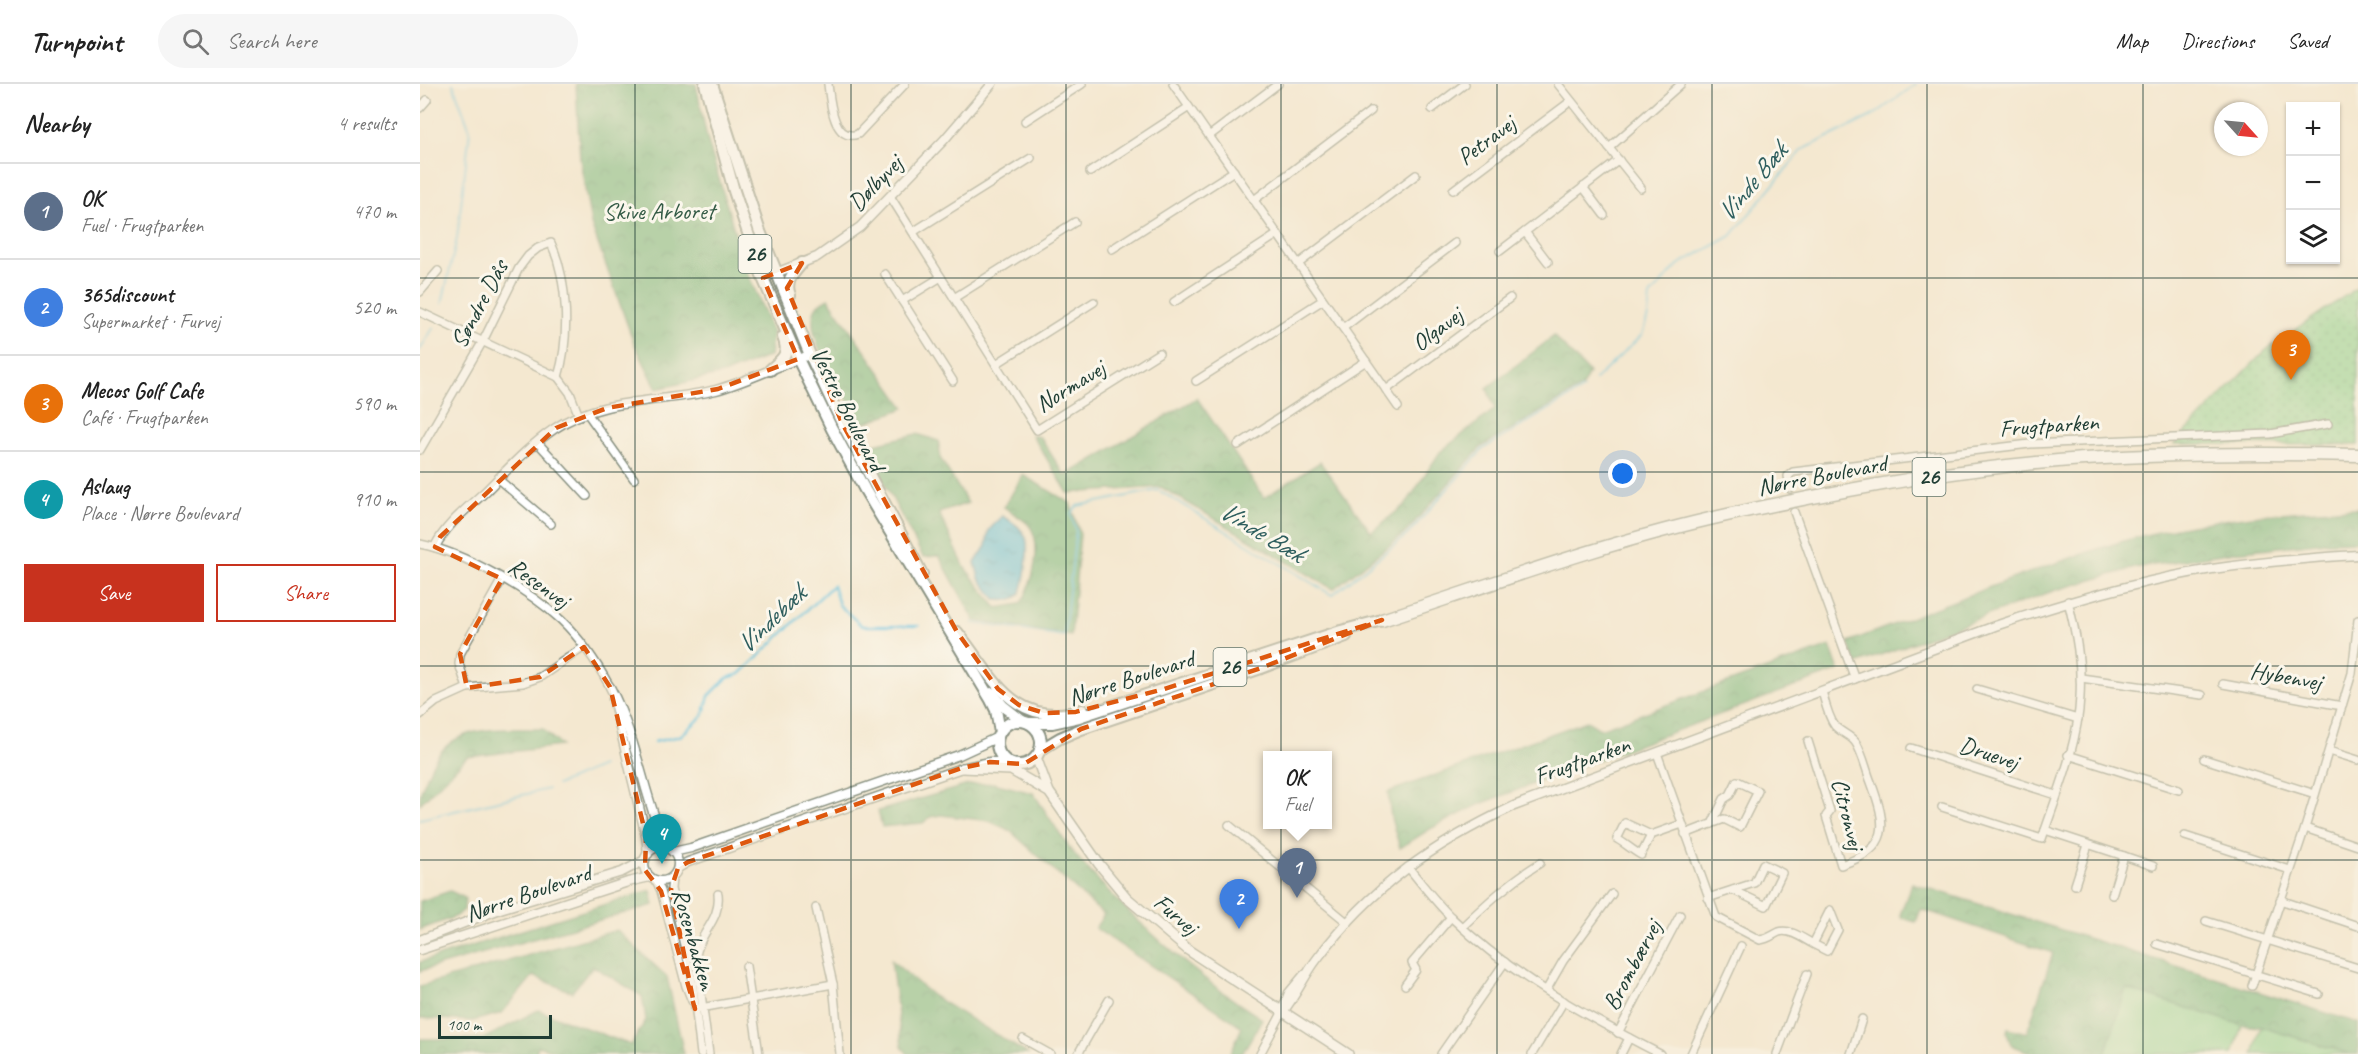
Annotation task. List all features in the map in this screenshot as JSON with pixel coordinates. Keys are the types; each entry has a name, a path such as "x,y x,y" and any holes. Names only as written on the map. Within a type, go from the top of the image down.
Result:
{"highway":[{"name":"Nørre Boulevard","path":"1382,620 1597,550 1724,515 1867,486 1973,470 2056,461 2248,453 2358,455"}],"main road":[{"name":"Vestre Boulevard","path":"705,84 734,191 763,278 798,359 865,490 991,700 996,710 999,734"},
{"name":"Vestre Boulevard","path":"712,84 759,229 821,379 917,565 957,632 962,645 989,689 1003,706 1026,722"},
{"path":"802,263 789,279 787,288 820,366 821,379"},
{"path":"769,291 772,308 787,347 786,353 770,370"},
{"name":"Nørre Boulevard","path":"1026,722 1065,721 1341,631 1382,620"},
{"name":"Nørre Boulevard","path":"1038,754 1060,738 1081,729 1261,668 1382,620"},
{"name":"26","path":"957,632 998,689 1030,710 1044,713 1067,713 1142,692 1164,689"},
{"name":"26","path":"1026,722 1038,732 1041,744 1038,754 1024,764 1013,764 1000,754 997,743 999,734 1010,723 1026,722"},
{"name":"Furvej","path":"1038,754 1047,789"},
{"name":"Furvej","path":"1013,764 1047,789 1099,864 1127,898 1188,950 1348,1054"},
{"path":"962,768 989,767 1011,770 1047,789"}],"street":[{"path":"828,84 837,124 846,135 852,136 858,134 905,84"},
{"name":"Dølbyvej","path":"763,278 802,263 834,247 860,227 944,140 992,84"},
{"path":"1025,121 1082,84"},
{"path":"1173,84 1398,407"},
{"path":"1209,136 1278,84"},
{"path":"1432,109 1466,84"},
{"path":"1609,148 1681,84"},
{"path":"1562,85 1571,101 1641,188"},
{"path":"420,108 427,100"},
{"name":"Petravej","path":"1453,190 1571,101"},
{"path":"1090,172 1189,107"},
{"path":"1254,200 1371,111"},
{"path":"913,232 1031,158"},
{"path":"1500,251 1618,160"},
{"path":"1112,249 1234,171"},
{"path":"1298,264 1416,175"},
{"path":"1583,188 1604,215"},
{"name":"Normavej","path":"890,196 1037,430 1159,353"},
{"path":"954,298 1075,222"},
{"path":"1525,232 1548,262"},
{"path":"1174,302 1278,234"},
{"name":"Søndre Dås","path":"420,450 483,341 519,268 538,248 551,243 556,255 565,299 562,364 558,377"},
{"path":"1343,328 1455,243"},
{"path":"420,292 438,271"},
{"path":"885,274 952,381"},
{"path":"902,301 941,277"},
{"name":"Olgavej","path":"1386,390 1510,298"},
{"path":"1196,381 1323,300"},
{"path":"996,364 1094,302"},
{"path":"420,312 558,377 583,415 634,479"},
{"path":"435,547 447,529 537,442 556,428 583,415 632,404 680,398 726,387 810,355"},
{"path":"1238,445 1366,361"},
{"name":"Frugtparken","path":"1790,489 1788,476 1793,472 2030,444 2270,434 2328,424"},
{"path":"537,442 587,496"},
{"path":"498,479 551,524"},
{"path":"1794,512 1856,679"},
{"name":"Resenvej","path":"420,544 435,547 470,561 536,600 562,621 584,647 610,687 628,725 657,828 669,850"},
{"name":"Frugtparken","path":"1282,1013 1307,973 1377,892 1408,867 1453,837 1514,806 1995,626 2068,602 2211,569 2279,560 2358,555"},
{"path":"467,687 459,664 460,654 502,579"},
{"path":"1942,807 2042,839 2078,719 2081,678 2076,631 2068,602"},
{"name":"Hybenvej","path":"2252,986 2305,828 2342,706 2355,674 2358,620"},
{"path":"420,715 436,702 467,687 523,683 556,668 584,647"},
{"path":"2081,678 2202,695"},
{"name":"Hybenvej","path":"2223,684 2342,706"},
{"name":"Resenvej","path":"610,687 646,836 647,857"},
{"path":"1977,689 2078,719"},
{"name":"Citronvej","path":"1808,741 1830,811 1826,816 1841,865 1859,858 1873,848 1882,830 1881,811 1857,745 1833,724 1822,691"},
{"path":"999,734 959,755 691,848 669,850 656,848 647,857 645,870 653,879 664,881 672,878 678,868 688,862 962,768 990,762 1013,764"},
{"name":"Druevej","path":"1911,748 2056,795"},
{"path":"2329,751 2358,760"},
{"path":"1657,753 1713,912 1721,921 1760,940 1786,931 1827,951 1838,930 1830,910 1813,944"},
{"path":"2068,755 2179,790"},
{"path":"2204,759 2315,794"},
{"path":"1686,834 1712,824 1724,819 1740,827 1758,791 1737,781 1730,795 1724,799 1712,824"},
{"path":"1651,835 1625,823 1617,839 1641,855 1651,835 1682,824"},
{"path":"1229,825 1348,923"},
{"path":"2305,828 2358,846"},
{"path":"2045,830 2153,866"},
{"path":"2185,836 2290,870"},
{"path":"2074,885 2088,845"},
{"path":"669,850 678,859 678,868"},
{"path":"2112,895 2124,856"},
{"name":"Nørre Boulevard","path":"420,940 500,909 622,872 647,857"},
{"path":"1462,927 1495,895 1540,863"},
{"path":"1708,898 1754,883 1763,864 1782,873 1766,906 1733,890"},
{"name":"Brombærvej","path":"1408,867 1451,917 1505,962 1564,1001 1618,1033 1660,1054"},
{"name":"Rosenbakken","path":"672,878 671,889 692,979 701,1054"},
{"name":"Nørre Boulevard","path":"420,950 628,882 653,879"},
{"name":"Rosenbakken","path":"653,879 662,891 686,986 695,1009"},
{"path":"708,1054 697,949 718,913 720,906 718,894"},
{"path":"1546,989 1563,961 1612,894"},
{"path":"2280,900 2358,926"},
{"path":"816,908 833,984 840,1054"},
{"name":"Brombærvej","path":"1618,1033 1680,915"},
{"path":"1405,985 1416,970 1412,963 1451,917"},
{"path":"2206,921 2358,968"},
{"path":"2157,944 2319,994"},
{"path":"1691,1054 1741,946"},
{"path":"1441,1054 1505,962"},
{"path":"746,966 759,1054"},
{"path":"1777,1054 1806,974"},
{"path":"695,1009 833,984"},
{"path":"1078,1054 1109,1000"},
{"name":"Brombærvej","path":"1532,1054 1564,1001"},
{"path":"1260,1054 1282,1013"},
{"path":"1851,1054 1862,1019"},
{"name":"Brombærvej","path":"1621,1054 1629,1038"},
{"path":"1023,1039 1050,1054"}],"highlighted area":[{"path":"802,263 787,288 842,423 957,632 998,689 1019,705 1044,713 1075,712 1164,689 1382,620 1261,668 1081,729 1024,764 990,762 962,768 688,862 678,868 671,889 695,1009 661,891 645,870 646,836 610,687 592,657 584,647 540,677 467,688 460,654 502,579 435,547 440,537 556,428 607,408 718,389 798,359 763,278"}],"green space":[{"name":"Skive Arboret","path":"576,84 696,84 707,138 745,267 773,332 770,356 727,373 657,389 634,343 591,224 580,159"},
{"path":"2358,287 2358,445 2174,444 2266,350"},
{"path":"828,298 905,408 864,423 857,413 827,366 814,332 813,317 817,306"},
{"path":"1554,336 1589,373 1582,387 1481,447 1404,534 1333,589 1161,487 1068,493 1032,435 1040,437 1065,476 1197,398 1264,498 1320,462 1371,532 1406,504 1440,452 1495,409 1487,388"},
{"path":"917,434 939,441 940,458 968,503 939,513 965,568 997,608 1020,604 1029,587 1035,564 1033,532 1028,524 1004,507 1023,475 1070,503 1080,534 1071,636 975,621 939,556 923,557 865,446"},
{"path":"2358,508 2358,541 2326,542 2234,552 2135,568 2053,591 1856,664 1848,642 2022,575 2127,540 2212,521 2301,511"},
{"path":"1830,646 1839,670 1480,804 1430,829 1400,848 1391,818 1388,792 1587,721 1600,729"},
{"path":"543,729 561,746 467,757 420,804 422,788 437,757 448,745 461,737 492,730"},
{"path":"993,783 1033,793 1071,850 1118,901 1188,965 1262,1019 1242,1054 1230,1054 1242,1027 1095,928 1104,915 1009,830 989,821 941,815 930,817 923,823 882,827 878,811 968,785"},
{"path":"1912,883 2358,1023 2358,1054 2350,1054 2261,1027 2242,1025 2126,989 2105,1054 2034,1054 2011,1045 2007,1032 2008,1028 2027,1033 2053,953 1921,909 1916,922 1902,918 1900,915"},
{"path":"651,890 654,905 420,971 420,962"},
{"path":"450,891 465,898 464,910 454,917 420,930 420,901"},
{"path":"617,930 667,977 684,1054 564,1054 538,1046 536,1054 420,1054 420,1039 483,1039 538,1010 631,1045 646,1020 642,996 593,966 572,992 533,976 502,1013 473,1021 420,1018 420,986"},
{"path":"891,960 933,996 1028,1054 908,1054 902,1047"},
{"path":"2126,989 2242,1025 2233,1054 2105,1054"},
{"path":"2261,1027 2350,1054 2253,1054"}],"water":[{"path":"1002,516 1019,528 1026,538 1026,567 1019,595 1011,599 996,600 979,578 975,563 986,546 989,530"}],"waterway":[{"path":"442,304 457,238 470,130 453,84"},
{"name":"Vinde Bæk","path":"1595,380 1642,335 1648,316 1650,296 1678,265 1731,236 1802,150 1874,115 1916,84"},
{"path":"420,350 433,328"},
{"name":"Vinde Bæk","path":"972,623 1064,636 1076,530 1071,514 1077,506 1158,490 1332,595 1407,535 1483,449 1583,389"},
{"name":"Vindebæk","path":"654,742 680,736 703,716 709,696 727,678 740,674 833,585 839,605 862,626 919,626"},
{"name":"Vindebæk","path":"557,785 602,766"},
{"name":"Vindebæk","path":"420,819 548,789"}],"place":[{"name":"Mecos Golf Cafe","path":"2291,380"},
{"name":"Aslaug","path":"662,864"},
{"name":"OK","path":"1297,898"},
{"name":"365discount","path":"1239,929"}]}
